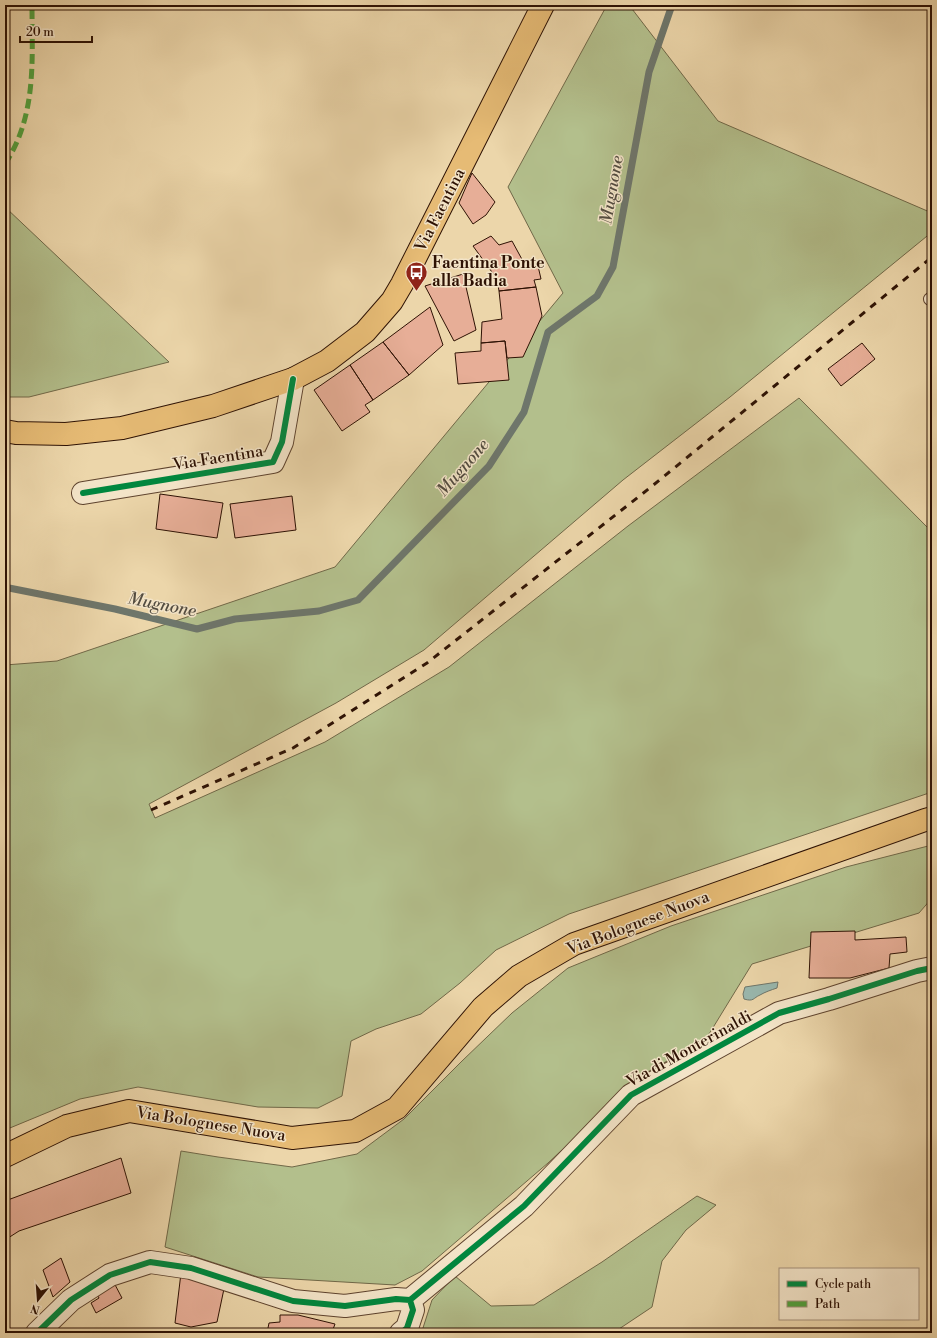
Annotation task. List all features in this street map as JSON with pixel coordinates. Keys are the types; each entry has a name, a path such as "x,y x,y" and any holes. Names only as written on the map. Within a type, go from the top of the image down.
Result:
{"main road":[{"name":"Via Faentina","path":"5,431 16,433 66,434 122,428 213,406 293,379 327,361 365,332 392,301 402,284 543,5"},
{"name":"Via Bolognese Nuova","path":"5,1156 67,1126 129,1111 292,1138 354,1131 397,1108 483,1007 519,976 574,944 917,822 932,818"}],"street":[{"name":"Via Faentina","path":"83,493 273,462 282,442 293,379"},
{"name":"Via di Monterinaldi","path":"410,1300 524,1206 632,1094 779,1013 932,968"},
{"path":"37,1333 71,1300 110,1275 150,1262 191,1268 294,1300 345,1306 396,1299 410,1300 413,1310 407,1328 401,1333"}],"green space":[{"path":"607,5 629,5 718,121 932,213 932,232 730,397 623,480 424,650 336,703 149,804 155,818 325,742 449,667 628,526 799,398 932,532 932,792 569,914 496,950 460,983 421,1014 376,1029 351,1041 342,1096 318,1108 258,1107 138,1087 80,1099 5,1130 5,665 57,661 335,567 563,293 508,187"},
{"path":"5,207 169,362 29,397 5,397"},
{"path":"932,845 932,898 919,913 752,964 706,1039 644,1074 548,1163 422,1271 395,1285 258,1277 165,1247 181,1151 292,1167 357,1154 404,1119 512,1013 568,968 671,926 846,867"},
{"path":"697,1196 716,1205 686,1230 662,1261 652,1307 613,1333 420,1333 432,1300 455,1276 491,1306 534,1305 602,1262"}],"water":[{"path":"778,982 777,988 752,1000 744,999 743,994 745,987"}],"building":[{"path":"472,173 495,202 486,215 473,224 459,203"},
{"path":"491,236 499,245 512,241 524,263 538,266 541,279 534,280 536,287 499,291 497,279 473,246"},
{"path":"463,274 476,330 454,341 425,286"},
{"path":"536,287 542,316 523,357 507,358 505,341 481,343 482,322 502,319 499,291"},
{"path":"430,307 443,345 409,375 383,342"},
{"path":"505,341 509,380 458,384 455,353 481,351 481,343"},
{"path":"383,342 409,375 373,400 350,365"},
{"path":"862,343 875,359 841,386 828,369"},
{"path":"350,365 373,400 365,405 370,412 342,431 314,390"},
{"path":"160,494 223,503 217,538 156,529"},
{"path":"292,496 296,530 235,538 230,504"},
{"path":"855,931 855,940 906,937 907,952 890,954 889,968 850,978 809,978 811,932"},
{"path":"121,1158 131,1193 19,1231 5,1240 5,1201"},
{"path":"61,1258 70,1282 53,1297 43,1270"},
{"path":"181,1273 225,1284 217,1322 191,1327 175,1323"},
{"path":"112,1279 122,1298 96,1313 91,1303 99,1298 94,1289"},
{"path":"280,1315 298,1315 335,1324 332,1332 267,1333 269,1323 280,1322"}],"waterway":[{"name":"Mugnone","path":"5,587 115,609 197,629 235,619 319,611 358,600 489,466 524,412 548,332 597,296 613,267 649,72 672,5"}],"railway":[{"path":"151,810 293,748 427,663 651,487 932,257"}],"marked path":[{"path":"5,164 23,126 28,107 32,67 32,5"}],"cycle path":[{"path":"83,493 273,462 282,442 293,379"},
{"path":"410,1300 524,1206 631,1095 779,1013 917,971 932,968"},
{"path":"37,1333 71,1300 110,1275 150,1262 191,1268 293,1301 345,1306 396,1299 410,1300 413,1310 407,1328 401,1333"}],"place":[{"name":"Faentina Ponte alla Badia","path":"417,292"}]}
